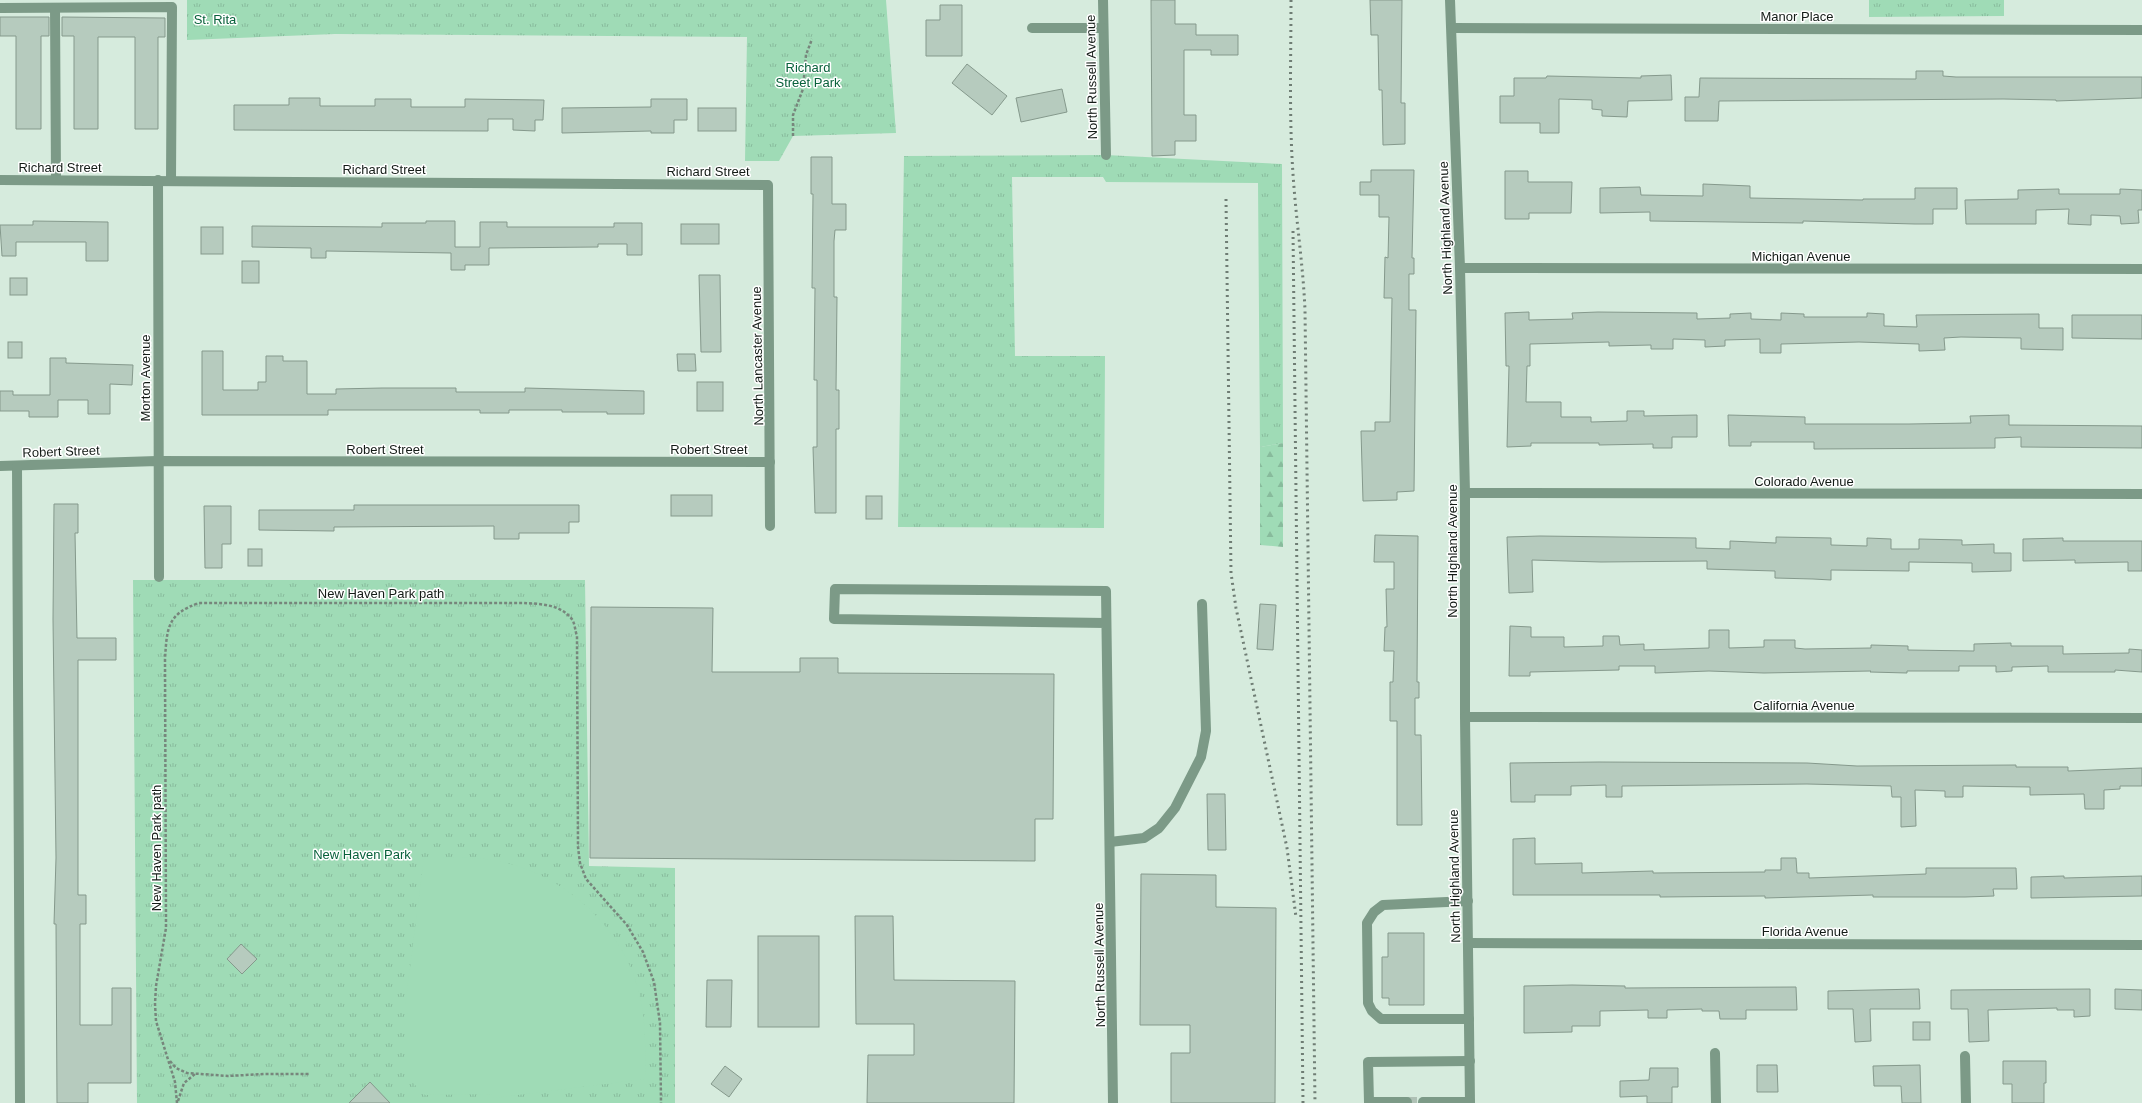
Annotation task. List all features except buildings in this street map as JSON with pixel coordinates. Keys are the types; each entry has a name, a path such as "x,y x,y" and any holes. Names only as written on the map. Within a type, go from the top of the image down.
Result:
{"street":[{"name":"North Russell Avenue","path":"1103,0 1106,154"},
{"name":"North Highland Avenue","path":"1450,0 1460,268 1465,493 1465,717 1470,1102"},
{"path":"0,8 172,7 171,180"},
{"path":"55,8 56,180"},
{"path":"1032,28 1103,28"},
{"name":"Manor Place","path":"1452,28 2142,30"},
{"name":"Richard Street","path":"0,180 768,185"},
{"name":"Morton Avenue","path":"158,180 157,461 159,577"},
{"name":"North Lancaster Avenue","path":"768,185 770,526"},
{"name":"Michigan Avenue","path":"1460,268 2142,269"},
{"name":"Robert Street","path":"0,466 157,461 770,462"},
{"path":"17,466 20,1103"},
{"name":"Colorado Avenue","path":"1465,493 2142,494"},
{"name":"North Russell Avenue","path":"1106,623 834,619 835,589 1106,591 1113,1103"},
{"path":"1110,842 1144,838 1159,828 1175,808 1201,757 1206,732 1202,604"},
{"name":"California Avenue","path":"1465,717 2142,718"},
{"path":"1468,900 1383,905 1374,912 1367,924 1367,931 1368,1003 1372,1011 1381,1019 1469,1019"},
{"name":"Florida Avenue","path":"1468,943 2142,945"},
{"path":"1715,1053 1716,1103"},
{"path":"1965,1056 1966,1103"},
{"path":"1407,1102 1369,1102 1368,1062 1470,1061"},
{"path":"1423,1102 1470,1102"}],"path":[{"path":"793,136 793,115 802,89 806,55 812,39"},
{"name":"New Haven Park path","path":"177,1103 175,1082 170,1061 156,1021 155,1004 156,986 166,928 165,659 168,629 175,617 183,609 199,603 537,604 559,609 572,619 577,636 578,847 580,863 586,879 627,925 643,952 654,982 660,1023 661,1103"},
{"path":"170,1061 182,1070 196,1074 228,1076 309,1074"},
{"path":"177,1103 184,1083 196,1074"}],"green space":[{"path":"187,0 886,0 896,133 793,136 779,161 745,161 747,37 335,34 187,40"},
{"path":"1869,0 2004,0 2004,16 1869,17"},
{"path":"1106,155 1282,164 1283,443 1260,447 1258,183 1106,182 1103,177 1012,177 1015,356 1105,356 1104,528 898,527 904,156"},
{"path":"1283,443 1283,547 1260,545 1260,447"},
{"name":"New Haven Park","path":"133,580 585,580 589,866 675,868 675,1103 137,1103"},
{"path":"424,858 493,860 528,870 552,882 574,896 594,913 611,933 625,956 635,980 642,1006 644,1024 645,1079 493,1098 493,1094 425,1095 409,1079 409,1014 405,1013 405,1007"}],"tunnel":[{"path":"1407,1102 1423,1102"}],"railway":[{"path":"1291,0 1291,130 1294,191 1305,310 1315,1103"},
{"path":"1226,199 1231,573 1236,608 1287,848 1296,917"},
{"path":"1293,231 1303,1103"}],"park label":[{"name":"St. Rita","path":"215,19"},
{"name":"Richard Street Park","path":"808,74"}]}
